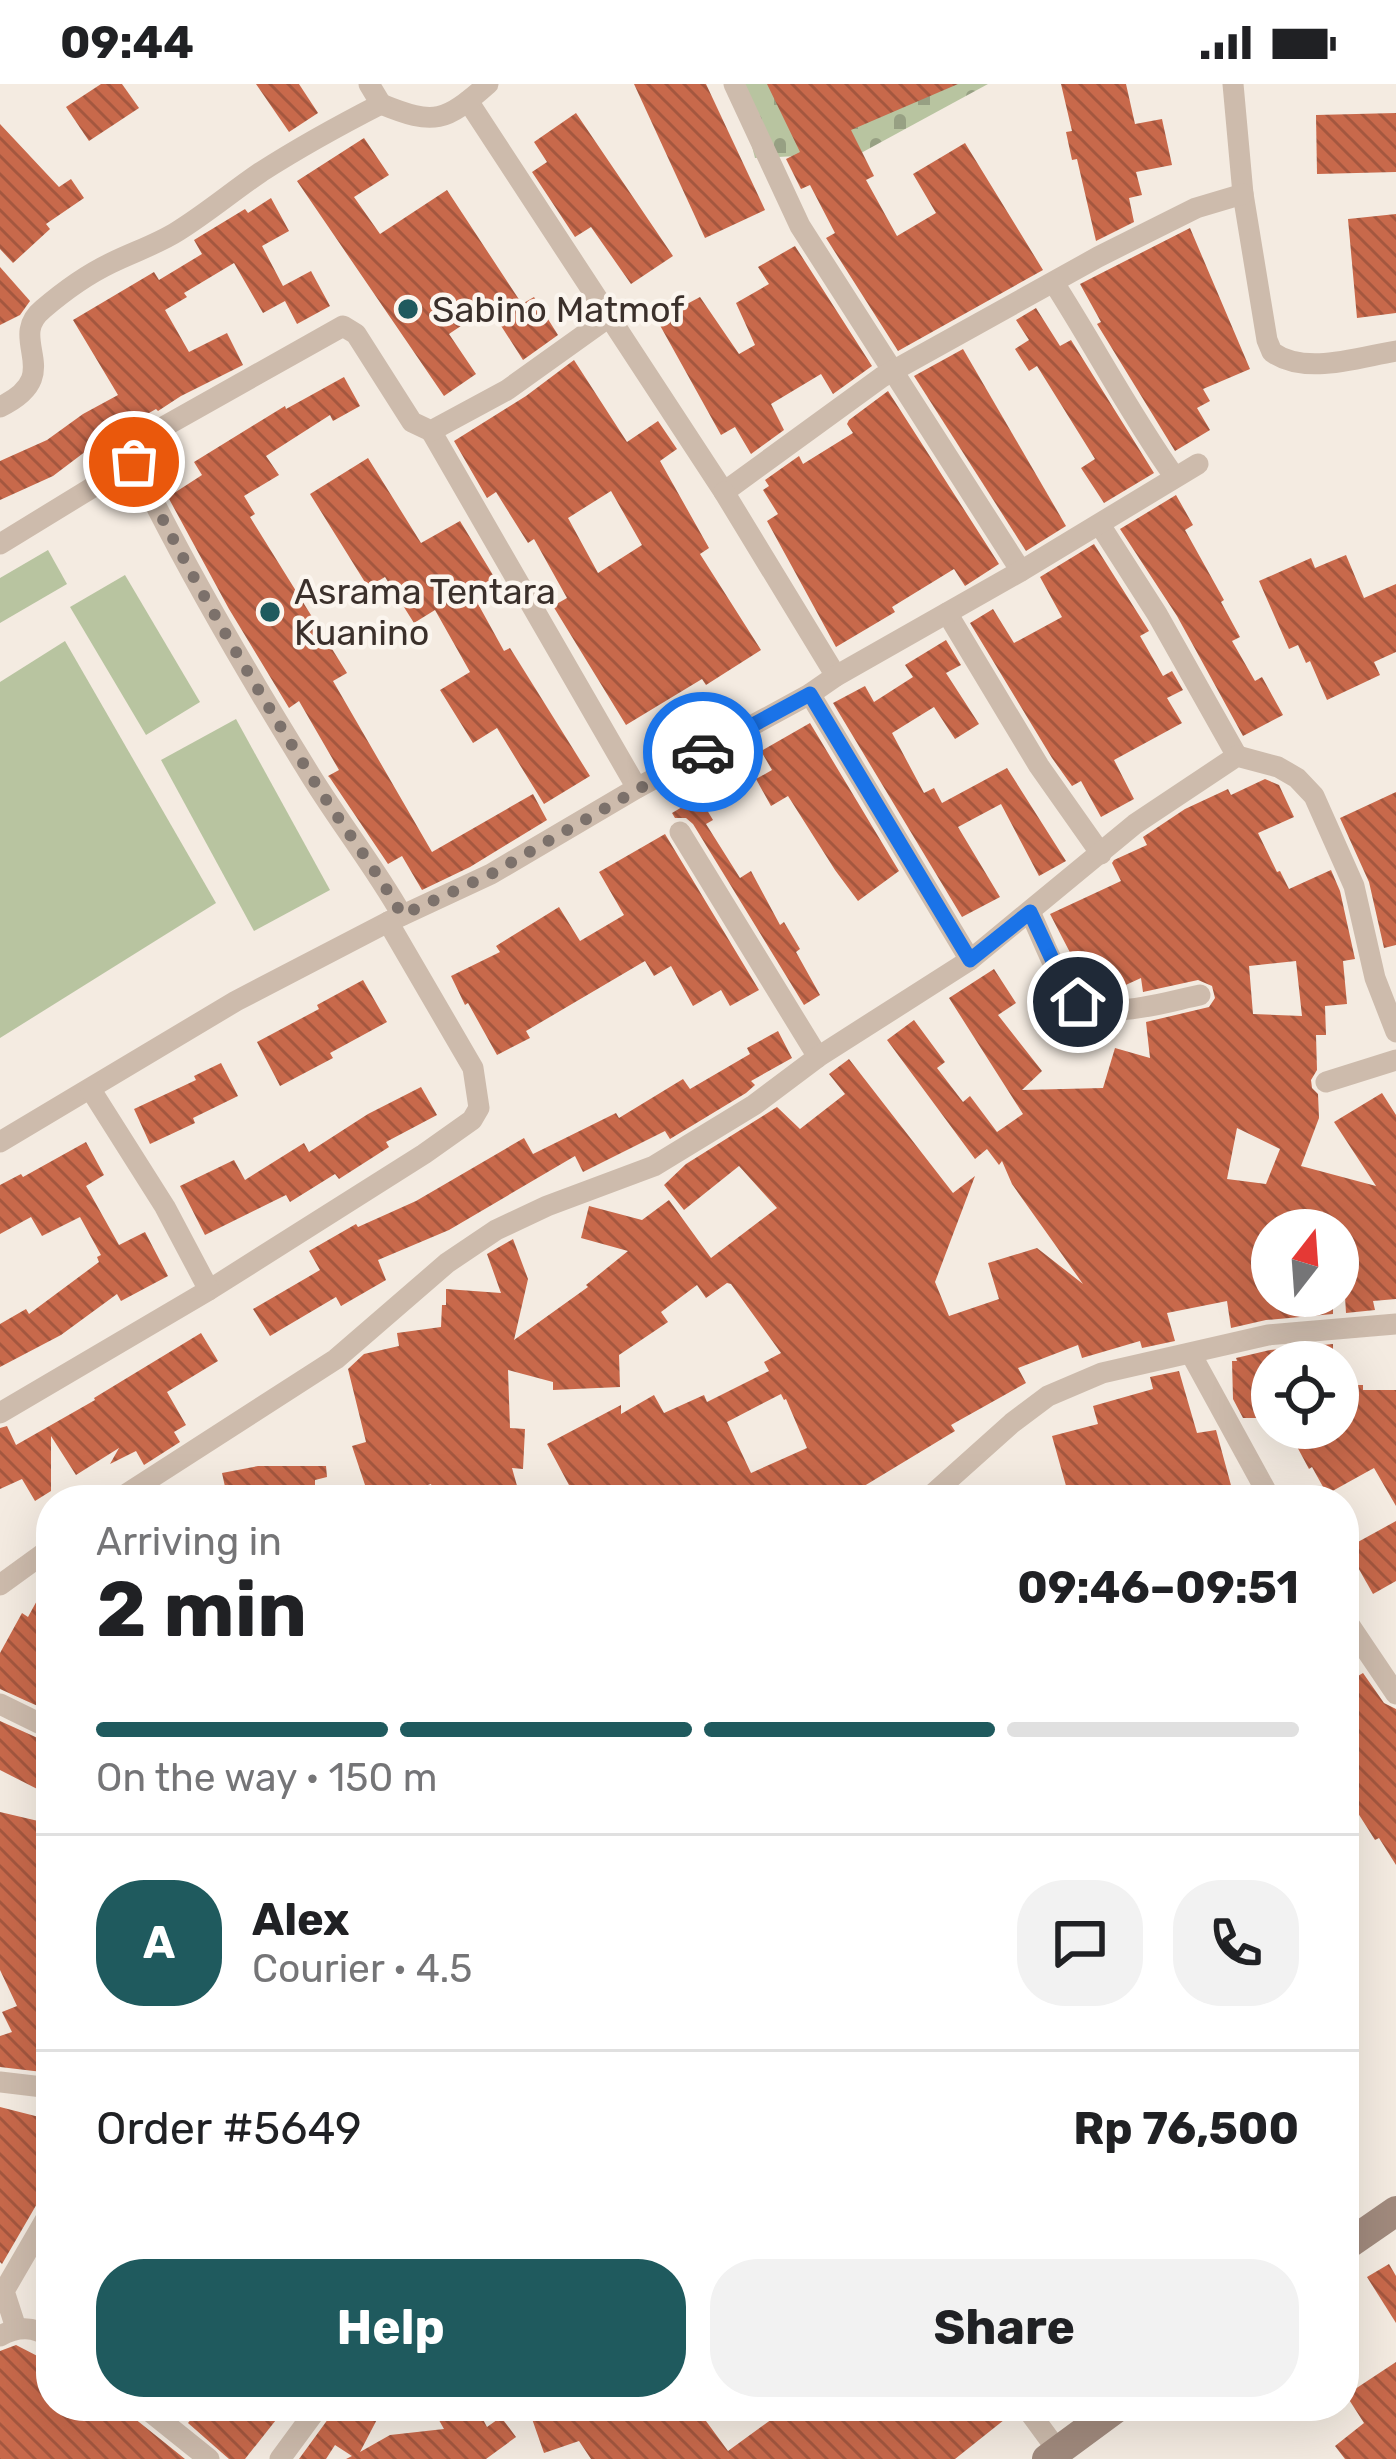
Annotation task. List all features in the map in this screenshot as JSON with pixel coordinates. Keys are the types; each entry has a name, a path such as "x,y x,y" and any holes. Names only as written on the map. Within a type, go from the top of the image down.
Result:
{"main road":[{"path":"1359,2237 1396,2211"},
{"path":"1052,2455 1098,2421"}],"street":[{"path":"369,84 382,104 416,118 437,118 458,110 488,84"},
{"path":"734,84 800,226 1021,572"},
{"path":"1233,84 1243,194 1272,352 1295,364 1396,351"},
{"path":"468,101 724,492 836,676"},
{"path":"0,407 29,388 34,377 31,325 51,302 81,279 176,233 328,130 382,104"},
{"path":"724,492 893,372 1098,257 1196,208 1243,194"},
{"path":"1054,283 1138,426 1174,476"},
{"path":"431,431 507,390 609,317"},
{"path":"0,1413 209,1290 424,1154 472,1120 479,1108 473,1068 395,918 376,869 308,772 176,548 134,462 142,439 343,326 356,334 412,422 431,431 638,788"},
{"path":"0,544 134,462"},
{"path":"0,1142 236,1001 491,874 810,694 1198,464"},
{"path":"1100,525 1157,614 1237,756 1278,766 1314,796 1354,886 1375,978 1396,1032"},
{"path":"947,613 1039,766 1102,854"},
{"path":"810,694 970,960"},
{"path":"157,1485 336,1359 447,1263 496,1230 547,1206 655,1166 754,1105 818,1057 970,960 1136,824 1237,756"},
{"path":"680,832 818,1057"},
{"path":"1030,912 1067,991 1078,1002 1096,1010 1120,1010 1201,995"},
{"path":"1326,1082 1396,1060"},
{"path":"91,1090 166,1207 209,1290"},
{"path":"943,1485 1048,1396 1102,1372 1268,1335 1396,1324"},
{"path":"1190,1354 1263,1485"},
{"path":"0,1585 36,1559"},
{"path":"1359,1639 1396,1694"},
{"path":"0,1704 36,1722"},
{"path":"0,2082 36,2086"},
{"path":"8,2332 5,2288 36,2235"},
{"path":"162,2421 209,2459"},
{"path":"280,2459 308,2421"},
{"path":"1033,2421 1052,2455"}],"green space":[{"path":"736,84 988,84 861,153 755,158"},
{"path":"48,550 67,584 0,623 0,578"},
{"path":"125,575 200,702 146,735 70,607"},
{"path":"65,641 216,903 0,1038 0,682"},
{"path":"236,719 330,890 254,931 161,760"}],"building":[{"path":"101,84 122,84 139,108 89,141 66,107"},
{"path":"256,84 299,84 318,113 289,132"},
{"path":"634,84 706,84 765,210 705,238"},
{"path":"767,84 958,84 851,130 874,176 866,180 897,236 936,213 913,174 965,143 1043,270 898,351 826,238 835,233 810,185 801,189 786,159 800,152"},
{"path":"1061,84 1126,84 1135,124 1162,119 1172,165 1136,172 1142,195 1129,198 1134,222 1096,241 1077,159 1072,160 1066,132 1072,131"},
{"path":"576,113 673,256 631,284 591,227 575,237 532,172 547,162 534,142"},
{"path":"1396,113 1396,172 1317,174 1316,115"},
{"path":"0,124 59,187 71,179 84,198 46,224 50,229 13,263 0,249"},
{"path":"364,138 389,175 354,197 380,234 447,190 522,304 534,297 558,335 523,360 489,307 449,334 476,374 444,396 297,181"},
{"path":"271,198 289,231 262,246 283,286 311,271 330,306 297,324 285,301 263,313 234,263 165,310 189,352 227,333 243,365 98,442 53,476 0,500 0,461 47,440 118,395 73,320 154,272 159,280 202,254 194,240"},
{"path":"1396,214 1396,313 1357,318 1348,219"},
{"path":"1190,228 1250,369 1203,389 1210,401 1197,408 1210,430 1175,451 1097,324 1101,322 1080,284"},
{"path":"795,246 872,366 833,394 821,374 771,404 784,430 751,454 735,427 721,435 657,320 700,297 739,354 755,345 736,303 769,284 758,267"},
{"path":"0,267 30,301 20,315 0,325"},
{"path":"1036,308 1060,346 1071,340 1154,473 1104,503 1081,468 1095,459 1037,366 1029,371 1015,349 1029,340 1016,320"},
{"path":"963,349 1066,526 1026,551 914,376"},
{"path":"574,360 627,442 658,421 677,449 660,461 709,548 700,554 761,650 706,685 702,679 626,725 553,606 567,598 534,539 528,543 496,492 487,498 454,441","holes":["611,491 642,545 598,573 568,518"]},
{"path":"344,377 360,406 333,421 330,415 266,456 279,475 244,496 255,514 250,517 347,673 333,681 432,852 533,794 547,820 422,890 402,856 388,864 328,776 339,770 299,701 289,708 168,497 202,475 194,462 285,406"},
{"path":"888,391 999,564 965,586 954,569 836,647 767,521 778,514 763,490 769,486 765,480 799,456 803,464 853,433 849,420"},
{"path":"368,458 421,543 460,521 496,580 472,593 504,651 510,648 590,776 544,804 497,728 473,743 440,690 470,672 435,610 414,623 385,577 368,587 310,494"},
{"path":"1176,495 1193,525 1185,530 1240,637 1232,641 1255,681 1262,677 1283,715 1243,736 1177,616 1120,529"},
{"path":"1094,544 1149,631 1140,636 1163,676 1172,671 1183,690 1167,698 1182,723 1114,760 1134,799 1101,817 1081,781 1072,786 1052,758 970,623 993,609 1014,643 1062,617 1040,577"},
{"path":"1346,555 1364,598 1396,584 1396,652 1374,662 1380,675 1327,700 1310,661 1306,663 1298,645 1289,649 1259,581 1311,558 1315,568"},
{"path":"946,640 961,665 946,673 979,724 955,739 934,707 892,733 924,793 934,788 942,803 1007,768 1066,861 1039,876 1001,804 958,827 1000,897 962,917 833,703 865,686 874,702 913,677 905,665"},
{"path":"810,723 899,871 858,901 788,796 771,806 756,779 772,770 761,751"},
{"path":"1265,779 1279,785 1294,817 1258,833 1289,889 1331,870 1355,959 1343,961 1347,1004 1325,1006 1326,1035 1316,1035 1317,1070 1311,1080 1318,1094 1319,1118 1301,1166 1376,1186 1334,1122 1382,1093 1396,1115 1396,1299 1373,1301 1375,1310 1359,1312 1359,1209 1251,1209 1251,1317 1300,1317 1231,1328 1227,1301 1167,1313 1175,1341 1142,1348 1140,1341 1082,1358 1078,1345 1018,1368 1026,1383 951,1425 955,1431 866,1485 569,1485 547,1444 621,1405 621,1414 654,1395 664,1413 704,1395 707,1402 769,1371 764,1362 781,1353 731,1284 706,1298 697,1285 661,1312 668,1322 619,1355 620,1387 553,1390 553,1382 508,1370 510,1428 525,1429 523,1469 512,1468 517,1485 365,1485 352,1446 366,1442 348,1369 364,1354 399,1346 397,1333 441,1327 446,1289 501,1293 487,1254 513,1239 528,1279 514,1340 588,1287 628,1251 581,1238 589,1206 642,1220 669,1200 711,1258 777,1208 739,1166 684,1210 664,1185 686,1164 777,1107 800,1129 845,1094 829,1074 849,1059 953,1193 975,1176 935,1282 949,1316 999,1299 988,1263 1037,1248 1083,1284 1012,1184 1002,1161 999,1165 987,1149 975,1159 887,1040 914,1020 945,1062 937,1068 963,1102 970,1096 997,1132 1023,1114 949,998 994,969 1016,1003 998,1015 1042,1071 1022,1090 1103,1088 1115,1048 1150,1058 1146,1022 1209,1007 1215,998 1212,986 1198,980 1143,992 1141,978 1106,994 1097,993 1089,989 1050,914 1121,881 1114,860 1147,845 1143,837 1185,809 1228,789 1231,795","holes":["1296,961 1302,1016 1253,1014 1249,966","1237,1128 1280,1149 1266,1184 1227,1179","781,1394 807,1448 751,1473 727,1422"]},
{"path":"1396,792 1396,945 1384,948 1369,882 1340,818"},
{"path":"699,797 713,820 706,824 740,878 751,871 780,925 784,922 800,949 796,952 820,995 804,1005 693,824 672,813"},
{"path":"665,834 759,990 730,1006 721,990 693,1006 671,966 654,976 645,961 526,1031 530,1038 497,1055 451,976 500,952 496,946 559,907 580,941 624,915 599,872"},
{"path":"363,980 387,1022 280,1086 257,1042"},
{"path":"778,1031 792,1058 751,1081 755,1085 746,1093 670,1139 665,1131 583,1172 575,1156 449,1230 378,1260 386,1280 341,1306 336,1297 270,1336 253,1309 320,1270 309,1251 356,1224 416,1201 524,1138 533,1154 616,1113 619,1118 683,1079 690,1089 750,1054 747,1048"},
{"path":"221,1063 238,1096 150,1144 134,1109"},
{"path":"421,1087 437,1115 386,1142 389,1147 339,1179 335,1174 290,1202 286,1195 205,1235 180,1186 234,1160 245,1180 304,1143 309,1152"},
{"path":"86,1142 104,1175 86,1186 119,1245 145,1232 168,1276 121,1301 117,1294 61,1335 0,1367 0,1324 26,1309 29,1314 99,1262 101,1255 80,1217 42,1236 31,1217 0,1234 0,1185"},
{"path":"201,1333 218,1361 167,1392 186,1425 174,1432 180,1442 144,1465 136,1451 110,1464 119,1448 76,1475 51,1436 51,1485 36,1485 35,1501 22,1479 0,1489 0,1428 7,1426 16,1445"},
{"path":"1251,1354 1251,1418 1243,1418 1233,1399 1232,1361"},
{"path":"1179,1371 1197,1433 1216,1430 1231,1485 1066,1485 1052,1436 1098,1424 1093,1406 1153,1389 1150,1377"},
{"path":"1359,1385 1363,1390 1396,1390 1396,1506 1374,1468 1343,1485 1322,1485 1298,1449 1359,1449"},
{"path":"258,1466 326,1466 327,1477 315,1480 315,1485 225,1485 222,1473"},
{"path":"1396,1521 1396,1581 1373,1594 1359,1569 1359,1541"},
{"path":"36,1602 36,1705 0,1689 0,1653 22,1613 28,1617"},
{"path":"1363,1673 1384,1703 1396,1709 1396,1865 1359,1815 1359,1675"},
{"path":"0,1721 36,1737 36,1788 0,1770"},
{"path":"0,1812 36,1820 36,2071 0,2067 0,2036 12,2032 2,2012 17,2006 0,1970"},
{"path":"0,2107 36,2116 36,2205 0,2262"},
{"path":"1389,2264 1396,2276 1396,2323 1367,2277"},
{"path":"16,2345 36,2355 36,2421 138,2421 185,2459 0,2459 0,2351"},
{"path":"1396,2362 1396,2459 1345,2459 1335,2446 1364,2423 1359,2415 1359,2386"},
{"path":"275,2421 245,2459 229,2459 188,2423"},
{"path":"327,2421 376,2421 360,2452 390,2435 444,2429 439,2421 484,2421 487,2427 504,2421 516,2437 486,2459 346,2459 352,2456 335,2445 326,2459 299,2459"},
{"path":"533,2421 706,2421 728,2451 769,2421 1003,2421 955,2459 591,2459 579,2441 544,2453"}],"way so far":[{"path":"134,462 176,548 264,698 402,915 491,874 703,752"}],"place":[{"name":"Sabino Matmof","path":"408,309"},
{"name":"Asrama Tentara Kuanino","path":"270,612"}],"route":[{"path":"703,752 810,694 970,960 1030,912 1067,991 1078,1002"}]}
